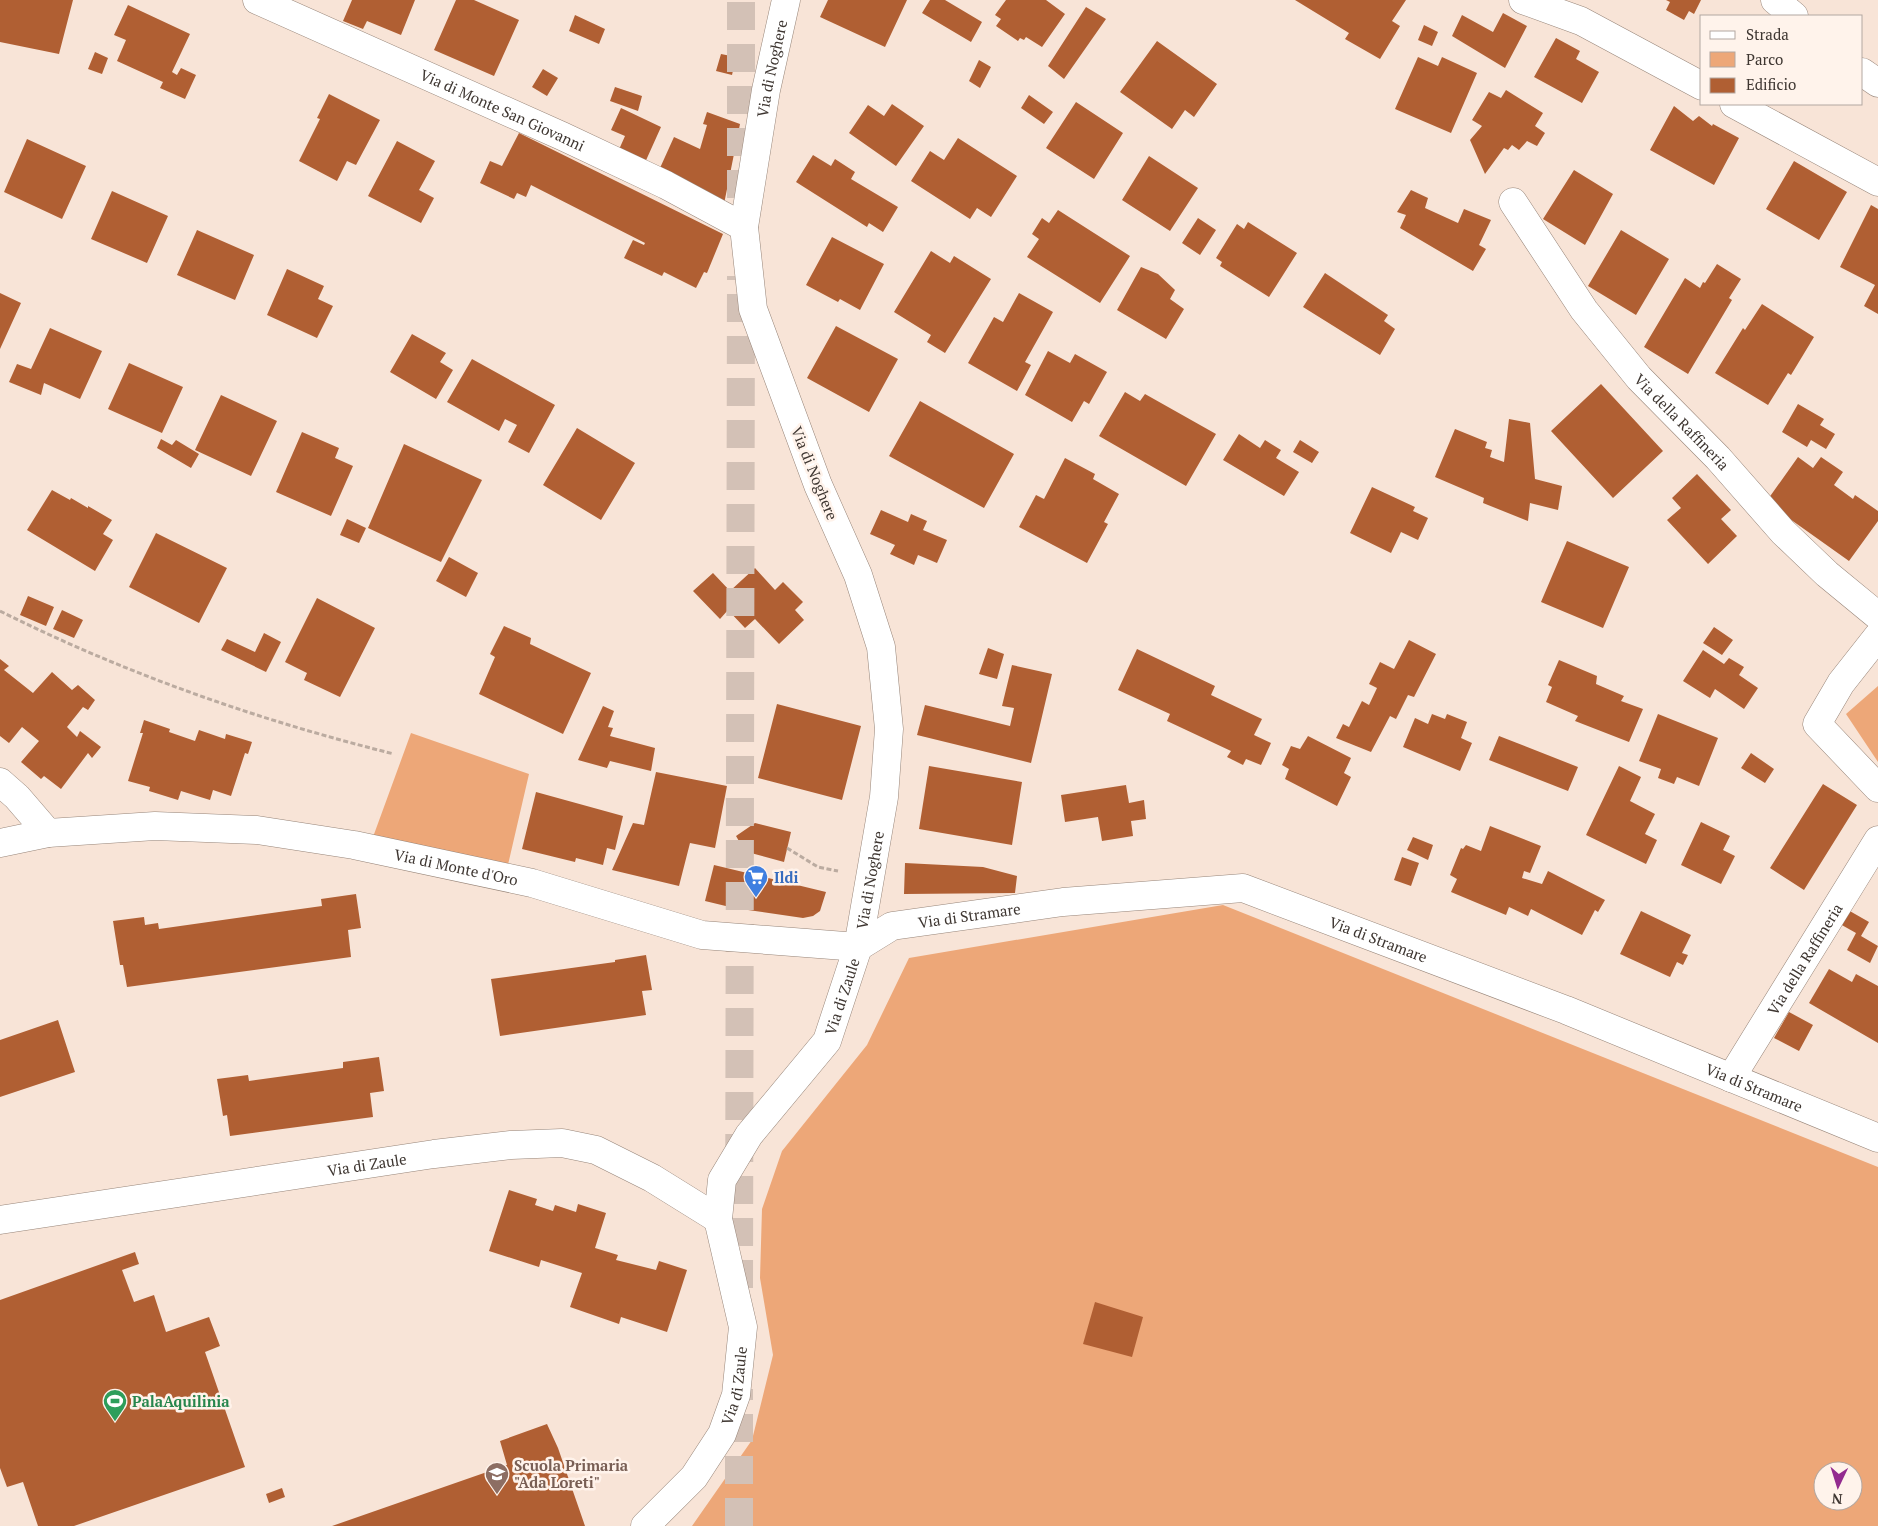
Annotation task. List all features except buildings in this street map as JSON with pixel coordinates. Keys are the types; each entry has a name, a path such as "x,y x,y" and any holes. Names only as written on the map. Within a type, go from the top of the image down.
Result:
{"street":[{"name":"Via di Monte San Giovanni","path":"257,0 562,136 666,185 744,227"},
{"name":"Via di Noghere","path":"786,0 764,100 744,227 753,309 818,485 858,575 881,647 889,729 884,797 858,947"},
{"path":"1524,0 1581,21 1700,85"},
{"path":"1775,0 1793,15"},
{"path":"1863,73 1878,83"},
{"path":"1736,105 1878,182"},
{"name":"Via della Raffineria","path":"1513,202 1584,310 1639,378 1718,458 1783,532 1827,574 1878,616"},
{"path":"1878,636 1841,683 1816,724 1878,788"},
{"path":"0,782 17,797 48,833"},
{"name":"Via di Monte d'Oro","path":"0,843 48,833 155,826 257,830 354,845 532,883 702,935 858,947"},
{"name":"Via della Raffineria","path":"1731,1078 1878,840"},
{"name":"Via di Stramare","path":"858,947 892,926 1063,902 1243,888 1566,1010 1878,1138"},
{"name":"Via di Zaule","path":"646,1526 694,1477 722,1434 736,1394 743,1327 718,1219 722,1180 749,1135 827,1041 858,947"},
{"name":"Via di Zaule","path":"0,1220 434,1154 511,1144 562,1143 596,1150 652,1178 718,1219"}],"path":[{"path":"0,611 68,645 207,699 273,722 394,754"},
{"path":"787,848 818,867 847,873"}],"green space":[{"path":"1878,686 1878,762 1846,714"},
{"path":"411,733 529,774 507,869 373,837"},
{"path":"1223,905 1878,1167 1878,1526 692,1526 752,1440 773,1355 760,1278 762,1209 782,1151 867,1045 909,958"}],"tunnel":[{"path":"741,0 741,198"},
{"path":"739,1288 741,276"},
{"path":"739,1389 739,1526"}],"place":[{"name":"Ildi","path":"756,898"},
{"name":"PalaAquilinia","path":"115,1422"},
{"name":"Scuola Primaria \"Ada Loreti\"","path":"497,1495"}]}
